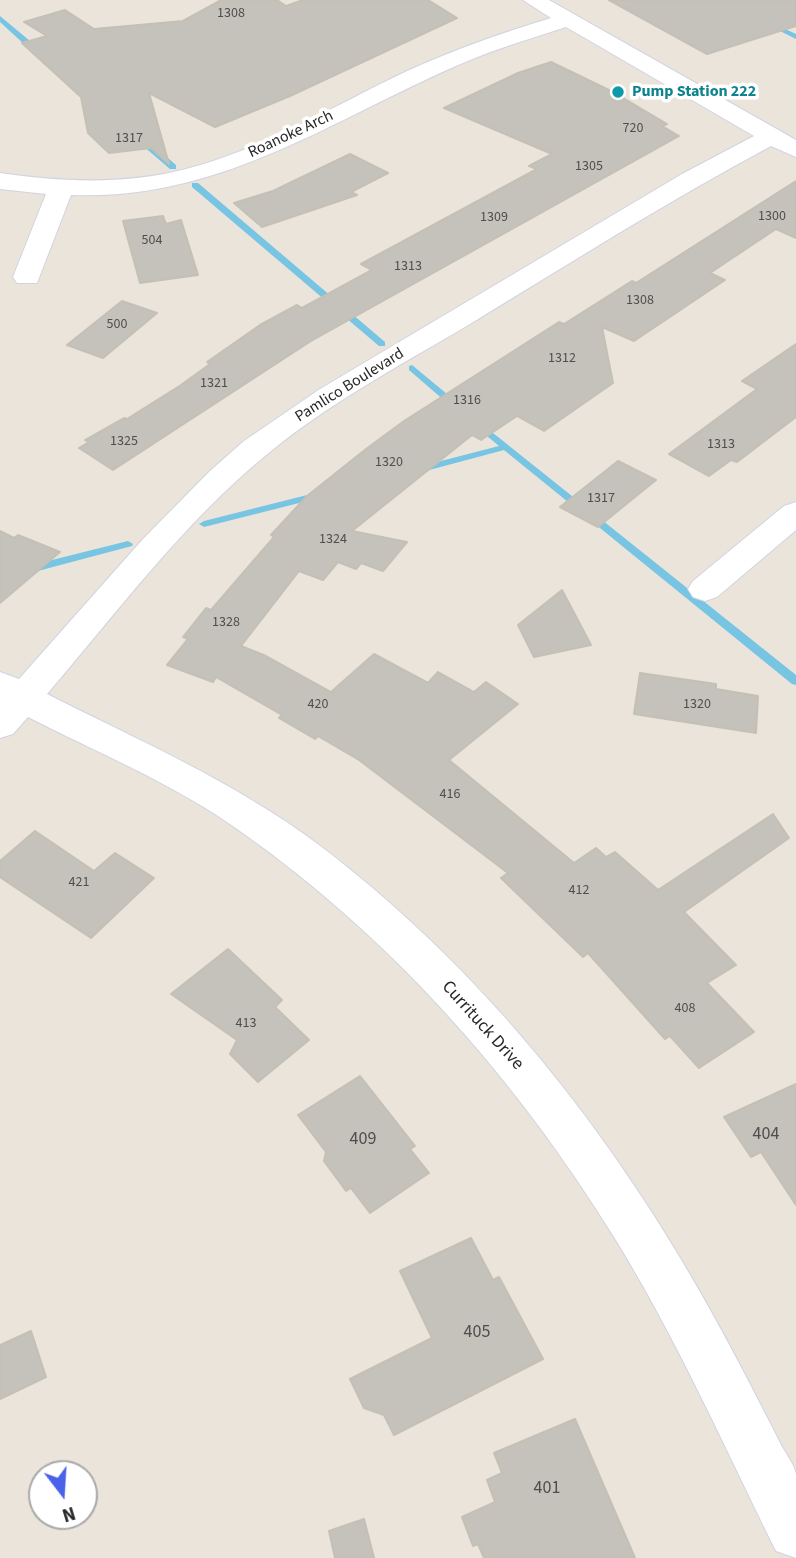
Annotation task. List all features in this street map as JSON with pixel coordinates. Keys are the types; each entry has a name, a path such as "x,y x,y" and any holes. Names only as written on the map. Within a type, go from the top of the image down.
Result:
{"street":[{"path":"534,0 783,143"},
{"name":"Roanoke Arch","path":"0,181 62,187 145,183 213,169 260,151 483,46 568,20"},
{"name":"Pamlico Boulevard","path":"7,702 221,478 255,448 342,388 680,186 783,143"},
{"path":"27,277 62,187"},
{"path":"705,589 796,513"},
{"name":"Currituck Drive","path":"7,702 141,754 238,810 381,919 426,963 541,1092 585,1152 672,1289 796,1531"}],"building":[{"path":"221,0 277,0 286,6 303,0 428,0 457,18 290,96 215,127 149,93 169,164 151,148 109,153 88,133 81,97 22,43 47,36 24,22 65,10 94,29 183,21"},
{"path":"609,0 796,0 796,26 707,54"},
{"path":"551,62 613,92 667,124 662,126 679,136 311,341 113,470 79,448 89,442 85,440 124,418 127,419 181,385 210,364 207,362 260,325 297,305 302,308 372,270 361,264 537,169 529,166 552,154 444,108 518,73"},
{"path":"350,154 388,173 351,192 357,195 262,227 234,203 273,191"},
{"path":"796,181 796,238 776,229 710,273 725,280 634,341 602,327 613,383 544,431 517,416 481,440 472,435 352,531 407,542 383,571 361,563 356,569 338,562 323,580 299,571 241,646 266,656 331,692 374,654 428,683 438,672 474,692 486,682 518,704 449,760 574,863 596,848 606,857 615,852 658,890 773,814 789,838 684,912 736,965 707,983 754,1032 699,1068 670,1036 665,1039 588,953 583,957 501,878 508,873 359,760 318,736 315,739 279,718 282,715 216,677 213,682 167,665 188,639 183,637 206,608 211,610 274,537 271,535 307,496 366,449 404,421 559,322 564,324 632,281 636,283"},
{"path":"163,216 166,224 181,220 198,275 140,283 123,221"},
{"path":"122,301 157,313 103,358 67,345"},
{"path":"796,344 796,417 737,462 731,460 709,476 669,454 757,389 742,381"},
{"path":"618,461 656,480 598,527 560,507"},
{"path":"0,531 14,538 18,535 60,552 0,603"},
{"path":"562,590 591,645 534,657 518,625"},
{"path":"640,673 716,684 716,689 758,696 756,733 634,714"},
{"path":"35,831 94,871 115,853 154,878 91,938 0,877 0,861"},
{"path":"228,949 282,1000 275,1007 309,1040 258,1082 230,1054 237,1040 171,994"},
{"path":"360,1076 415,1146 410,1149 429,1173 370,1213 351,1188 346,1191 324,1161 326,1152 298,1115"},
{"path":"796,1084 796,1205 761,1152 751,1157 724,1117"},
{"path":"471,1238 493,1280 499,1277 543,1359 394,1435 384,1415 364,1408 350,1379 432,1338 400,1271"},
{"path":"31,1331 46,1377 0,1399 0,1345"},
{"path":"575,1419 635,1558 484,1558 478,1544 473,1546 462,1517 495,1502 487,1480 502,1473 494,1453"},
{"path":"364,1519 374,1558 335,1558 329,1531"}],"waterway":[{"path":"0,18 39,53"},
{"path":"770,24 796,37"},
{"path":"138,137 173,167"},
{"path":"195,185 382,344"},
{"path":"412,368 456,406"},
{"path":"478,424 796,681"},
{"path":"418,470 505,447"},
{"path":"204,524 319,495"},
{"path":"0,577 128,544"}],"place":[{"name":"Pump Station 222","path":"618,92"}]}
